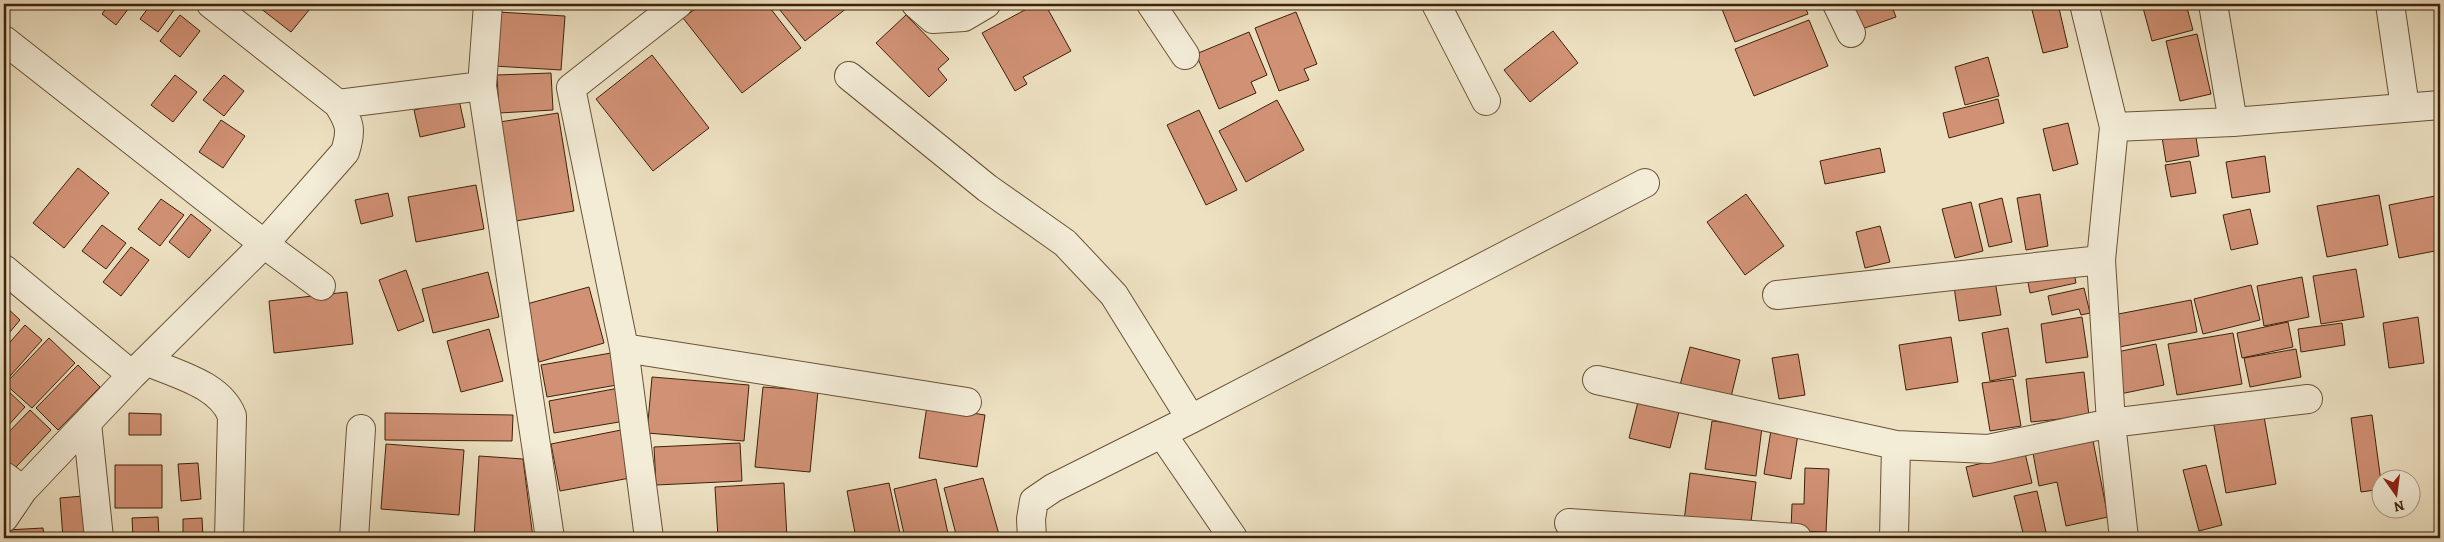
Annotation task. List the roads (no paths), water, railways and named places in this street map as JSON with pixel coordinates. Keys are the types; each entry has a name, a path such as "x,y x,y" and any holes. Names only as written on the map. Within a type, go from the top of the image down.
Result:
{"street":[{"path":"4,518 14,483 86,423 264,244 344,152 350,136 347,119 338,104 211,4"},
{"path":"488,4 482,86 550,538"},
{"path":"648,538 624,348 571,88 678,4"},
{"path":"916,4 933,19 964,17 986,4"},
{"path":"1150,4 1185,55"},
{"path":"1436,4 1486,101"},
{"path":"1837,4 1851,33"},
{"path":"2084,4 2114,127 2101,260 2111,423 2124,538"},
{"path":"2213,4 2232,122"},
{"path":"2390,4 2405,108"},
{"path":"4,40 264,244 321,286"},
{"path":"849,76 987,188 1065,244 1114,296 1191,419"},
{"path":"338,104 482,86"},
{"path":"2114,127 2232,122 2440,105"},
{"path":"1032,538 1031,519 1034,501 1053,488 1162,434 1645,184"},
{"path":"1776,295 2101,260"},
{"path":"4,269 139,368 208,388 228,405 232,416 229,538"},
{"path":"624,348 967,402"},
{"path":"1597,380 1896,445 1988,449 2111,423 2308,399"},
{"path":"86,423 99,538"},
{"path":"354,538 361,429"},
{"path":"1162,434 1233,538"},
{"path":"1894,538 1896,445"},
{"path":"1569,523 1796,538"}]}
